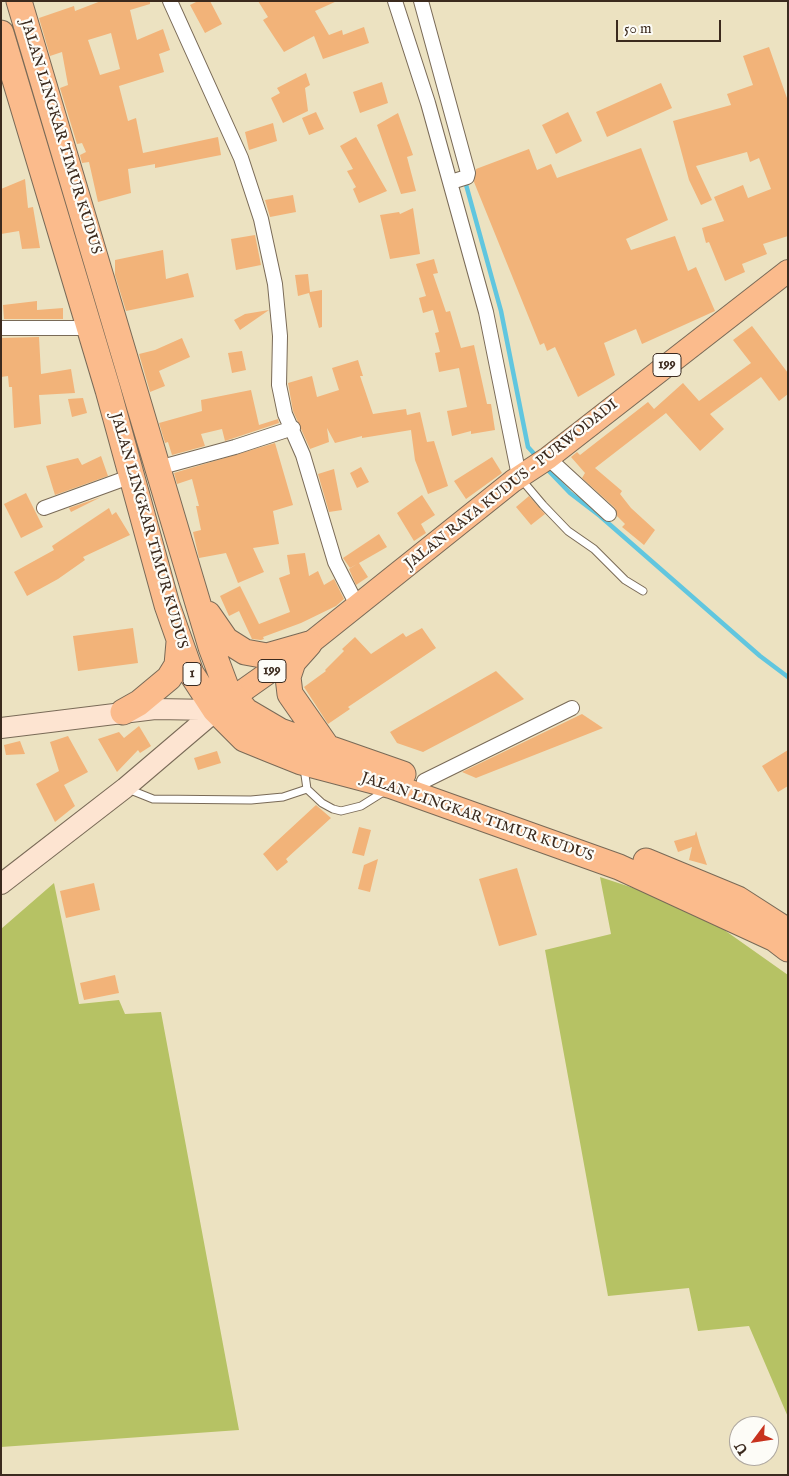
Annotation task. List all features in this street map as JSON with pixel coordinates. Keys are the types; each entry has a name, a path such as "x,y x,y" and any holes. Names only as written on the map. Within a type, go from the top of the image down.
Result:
{"highway":[{"name":"JALAN LINGKAR TIMUR KUDUS","path":"20,2 190,580 226,687 225,704"},
{"name":"JALAN LINGKAR TIMUR KUDUS","path":"1,33 89,328 179,642 192,673 225,704 244,739 300,762 392,786 619,867 775,939 788,950"},
{"path":"190,580 211,620 226,640 245,652 267,656 309,644"},
{"path":"124,712 139,703 169,678 177,665 179,642"},
{"path":"309,644 293,662 288,677 290,694 327,747"},
{"name":"JALAN LINGKAR TIMUR KUDUS","path":"225,704 246,711 280,730 622,852 738,899 788,932"}],"main road":[{"name":"JALAN RAYA KUDUS - PURWODADI","path":"225,704 309,644 522,474 547,458 788,271"},
{"path":"1,728 124,712 225,704"},
{"path":"1,884 128,789 225,704"}],"street":[{"path":"170,1 241,158 260,219 275,284 280,336 279,385 285,414 293,428 335,562 357,605"},
{"path":"395,1 428,104 457,180 522,474"},
{"path":"421,1 468,173 457,180"},
{"path":"1,328 89,328"},
{"path":"158,468 235,447 293,428"},
{"path":"547,458 609,514"},
{"path":"44,508 132,476"},
{"path":"424,781 572,708"}],"lane":[{"path":"522,474 543,505 568,531 594,549 625,580 643,591"},
{"path":"300,762 306,770 308,789 322,803 341,810 360,806 392,786"},
{"path":"128,789 153,799 251,800 283,797 308,789"}],"green space":[{"path":"600,877 670,900 713,922 788,975 788,1417 749,1326 698,1331 689,1288 608,1296 545,950 611,934"},
{"path":"54,883 79,1004 119,1000 125,1014 161,1012 239,1430 1,1447 1,929"}],"building":[{"path":"101,1 150,1 150,4 130,10 137,40 163,29 170,50 159,54 164,72 119,86 128,121 136,118 143,153 218,137 221,155 155,168 155,164 128,169 131,193 98,202 89,162 82,163 80,155 86,152 82,143 77,144 60,88 68,85 62,52 50,56 39,18 74,6 75,11","holes":["111,33 120,69 100,75 88,40"]},
{"path":"198,1 210,1 222,24 205,33 190,5"},
{"path":"258,1 337,1 315,11 329,35 342,30 343,35 364,27 369,43 323,59 314,36 284,52 263,20 268,17"},
{"path":"769,47 788,101 788,236 763,244 767,254 742,264 745,272 725,281 709,242 706,243 702,228 724,221 714,197 743,185 748,198 771,189 759,158 750,162 747,152 696,166 712,200 701,205 689,180 673,121 731,105 727,94 753,85 743,56"},
{"path":"306,73 310,85 305,88 308,111 283,123 271,98 280,93 277,88"},
{"path":"382,82 388,103 360,113 353,92"},
{"path":"661,83 672,108 607,137 596,112"},
{"path":"316,112 324,129 309,135 302,118"},
{"path":"568,112 582,141 556,154 542,125"},
{"path":"398,113 413,155 407,157 416,191 401,194 377,125"},
{"path":"273,123 277,141 249,150 245,132"},
{"path":"356,137 387,191 359,203 353,189 356,187 347,171 353,169 340,146"},
{"path":"641,148 668,220 626,239 631,250 675,236 688,271 696,267 715,311 642,344 636,329 604,343 615,375 578,397 555,347 547,351 544,343 540,345 474,182 476,169 529,149 537,170 551,164 557,178"},
{"path":"25,179 28,208 33,207 40,248 22,249 19,231 1,234 1,189"},
{"path":"293,195 296,212 270,217 265,200"},
{"path":"413,208 420,254 390,259 380,215 399,212 400,214"},
{"path":"255,235 261,265 236,270 231,239"},
{"path":"163,250 166,279 188,273 194,297 126,311 115,275 115,260"},
{"path":"434,259 438,273 433,274 446,312 450,311 461,348 474,345 487,404 491,404 495,430 471,434 471,431 452,436 447,411 467,407 459,368 439,372 435,353 440,352 435,333 439,332 433,310 423,313 419,298 426,296 416,264"},
{"path":"308,274 310,292 322,290 322,327 319,328 309,293 298,296 295,275"},
{"path":"37,301 37,310 63,308 63,319 4,319 3,305"},
{"path":"269,310 240,330 234,320 245,314"},
{"path":"752,326 788,373 788,394 779,401 761,377 710,414 724,429 700,451 666,413 595,468 622,491 620,494 631,508 655,530 644,545 622,527 625,524 617,516 615,508 582,478 585,473 571,457 577,452 580,455 648,402 654,409 683,383 699,401 751,363 733,340"},
{"path":"39,337 41,374 71,369 75,393 39,395 41,424 14,428 12,387 9,387 8,376 1,377 1,338"},
{"path":"182,338 190,357 159,371 165,386 150,392 139,354 155,350"},
{"path":"242,351 246,370 232,373 228,353"},
{"path":"358,360 363,376 360,376 373,414 406,409 407,415 420,412 427,442 434,441 448,486 428,494 415,460 411,430 362,438 362,436 335,443 327,428 329,442 310,449 293,411 288,383 312,376 317,397 339,390 332,368"},
{"path":"251,390 259,425 278,419 279,423 225,441 222,429 201,434 205,446 172,455 168,442 165,443 159,423 202,411 201,400"},
{"path":"83,398 87,413 72,417 68,399"},
{"path":"275,443 293,505 273,511 279,544 253,548 264,572 238,583 226,553 199,558 193,532 201,530 196,506 199,506 192,479 177,484 174,473"},
{"path":"101,456 108,476 55,495 46,466 78,458 82,465"},
{"path":"492,457 502,473 466,499 454,481"},
{"path":"361,467 369,482 357,488 350,473"},
{"path":"334,469 342,510 329,512 318,474"},
{"path":"26,493 43,527 21,538 4,504"},
{"path":"422,495 435,515 421,524 426,533 414,541 397,513"},
{"path":"529,496 545,514 531,525 516,507"},
{"path":"101,497 71,512 69,508"},
{"path":"109,508 112,515 116,512 130,535 83,557 85,560 58,579 27,596 14,572 54,550 52,546"},
{"path":"379,534 387,547 359,563 368,577 356,585 349,569 357,564 350,568 343,558"},
{"path":"305,553 309,576 318,571 324,585 334,579 344,599 336,606 301,623 263,637 264,639 261,640 252,639 239,611 229,616 220,596 240,586 259,624 290,612 279,578 290,574 287,555"},
{"path":"133,628 138,663 78,671 73,636"},
{"path":"422,628 436,648 348,707 350,709 328,724 304,687 326,671 344,651 342,649 355,637 371,654 403,633 406,637"},
{"path":"496,671 524,699 423,752 397,743 390,732"},
{"path":"582,714 603,728 476,778 462,772"},
{"path":"139,726 151,746 140,753 138,750 117,772 98,739 119,732 124,738"},
{"path":"68,736 88,772 64,785 75,806 55,822 36,784 59,771 50,742"},
{"path":"20,741 25,754 6,755 4,745"},
{"path":"788,750 788,786 778,792 762,766"},
{"path":"217,751 221,763 198,770 194,758"},
{"path":"316,805 331,818 286,859 288,862 277,871 263,854"},
{"path":"359,827 371,830 364,856 352,853"},
{"path":"696,831 707,865 689,860 692,847 678,852 674,841 695,835"},
{"path":"378,859 370,892 358,889 364,865"},
{"path":"517,868 537,935 499,946 479,879"},
{"path":"94,883 100,910 66,918 60,891"},
{"path":"115,975 119,993 84,1000 80,983"}],"waterway":[{"path":"465,181 501,311 528,447 537,457"},
{"path":"545,467 570,493 600,516 760,656 788,677"}]}
